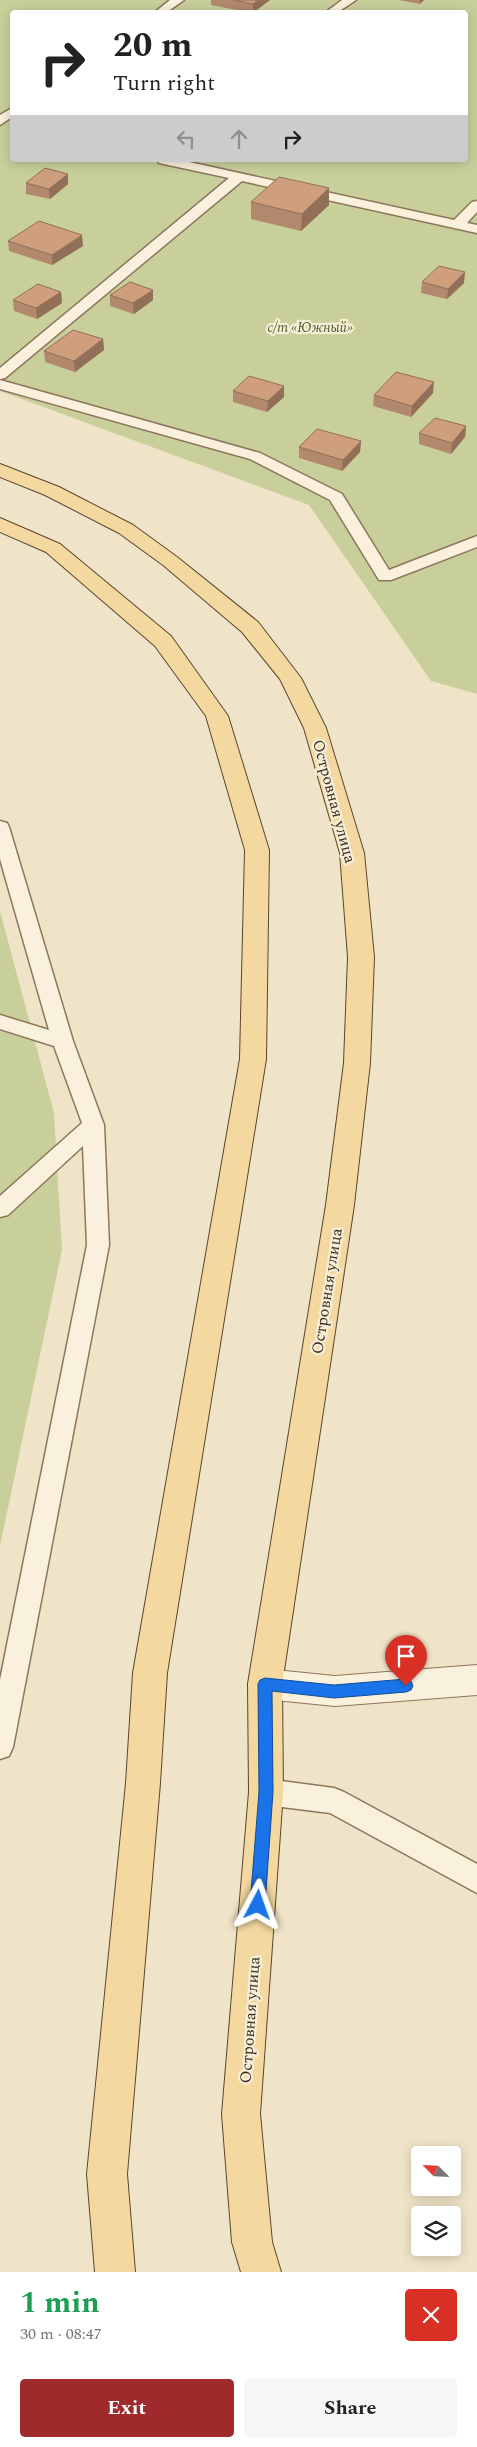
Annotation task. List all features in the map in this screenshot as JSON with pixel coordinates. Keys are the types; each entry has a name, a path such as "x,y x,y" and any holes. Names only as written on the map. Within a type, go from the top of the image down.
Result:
{"main road":[{"name":"Островная улица","path":"0,470 52,491 126,529 170,561 250,627 290,678 315,728 352,853 361,957 357,1064 340,1205 265,1684 266,1792 242,2114 252,2242 260,2272"},
{"path":"0,524 52,548 163,641 217,716 257,850 253,1059 150,1673 143,1783 106,2174 115,2272"}],"street":[{"path":"265,1684 334,1691 477,1680"}],"lane":[{"path":"163,10 178,0"},
{"path":"335,10 350,0"},
{"path":"172,162 477,229"},
{"path":"0,375 239,177"},
{"path":"457,225 477,205"},
{"path":"0,384 255,456 336,497 385,577 477,541"},
{"path":"0,827 63,1041 93,1125 98,1245 0,1748"},
{"path":"0,1022 63,1041"},
{"path":"0,1209 93,1125"},
{"path":"266,1792 334,1801 477,1879"}],"green space":[{"name":"с/т «Южный»","path":"0,0 477,0 477,694 431,681 309,505 0,391"},
{"path":"0,911 54,1113 62,1250 0,1546"}],"building":[{"path":"233,0 258,0 253,4"},
{"path":"45,168 68,174 49,189 26,183"},
{"path":"279,177 329,188 302,214 251,202"},
{"path":"39,221 82,235 52,255 8,241"},
{"path":"439,266 465,272 448,289 422,282"},
{"path":"130,282 153,290 133,303 110,295"},
{"path":"38,284 61,292 36,308 13,300"},
{"path":"73,330 103,339 74,361 44,351"},
{"path":"396,372 434,382 412,406 374,395"},
{"path":"249,376 284,386 268,401 233,391"},
{"path":"435,418 466,426 452,443 419,433"},
{"path":"317,429 361,441 343,460 299,447"}],"route":[{"path":"258,1905 266,1792 265,1684 334,1691 406,1686"}]}
